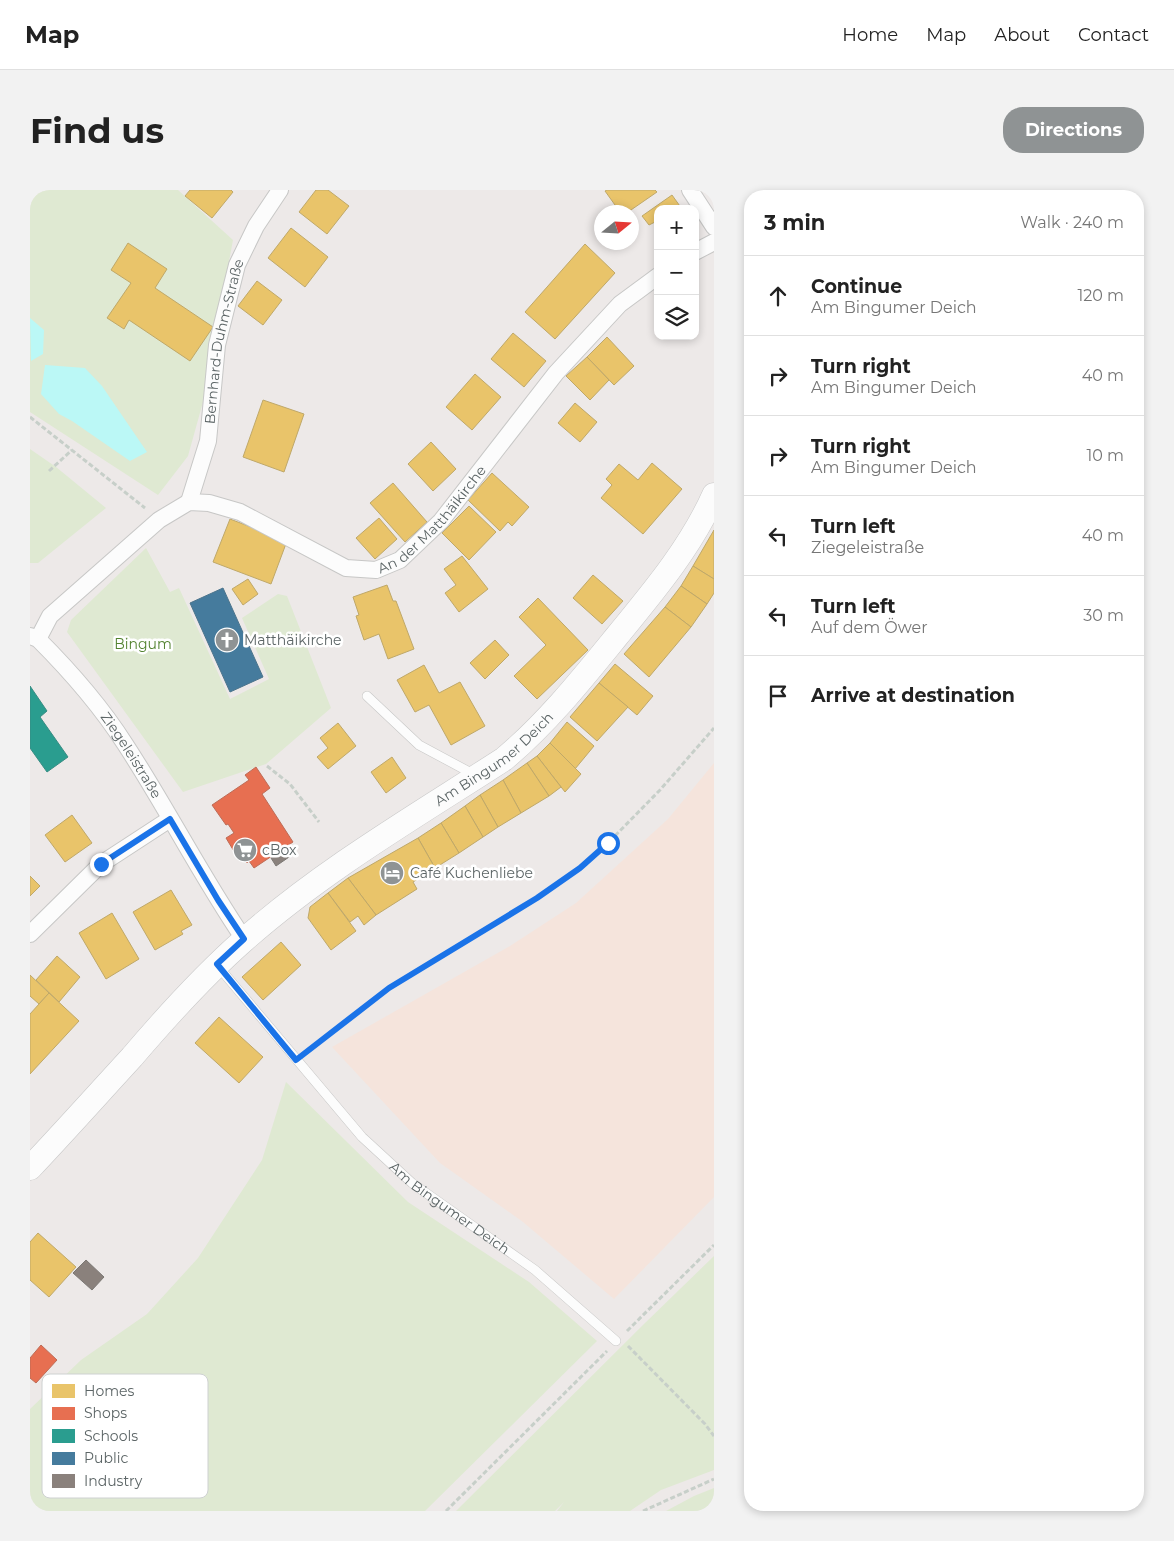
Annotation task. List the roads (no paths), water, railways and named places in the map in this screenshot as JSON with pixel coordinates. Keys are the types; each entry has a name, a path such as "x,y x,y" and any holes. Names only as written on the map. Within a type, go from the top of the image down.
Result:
{"main road":[{"name":"Am Bingumer Deich","path":"30,1168 167,1017 217,964 244,939 292,900 504,759 529,738 602,654 669,572 714,496"}],"street":[{"name":"Bernhard-Duhm-Straße","path":"189,502 208,441 217,345 236,265 256,226 280,190"},
{"path":"690,190 714,227"},
{"path":"699,250 714,242"},
{"name":"An der Matthäikirche","path":"189,502 210,503 240,512 346,568 376,570 400,560 441,521 556,373 620,304 654,279"},
{"path":"34,638 50,616 159,520 189,502"},
{"name":"Ziegeleistraße","path":"34,638 87,692 126,744 218,900 244,939"},
{"path":"30,934 101,864 170,819"}],"lane":[{"path":"367,696 419,744 478,776"},
{"name":"Am Bingumer Deich","path":"217,964 362,1137 412,1183 535,1270 619,1341"}],"water":[{"path":"30,318 44,330 43,354 31,361"},
{"path":"45,365 85,368 102,386 147,452 130,461 59,414 41,394"}],"place":[{"name":"Matthäikirche","path":"227,640"},
{"name":"cBox","path":"245,850"},
{"name":"Café Kuchenliebe","path":"392,873"}],"park label":[{"name":"Bingum","path":"143,644"}]}
